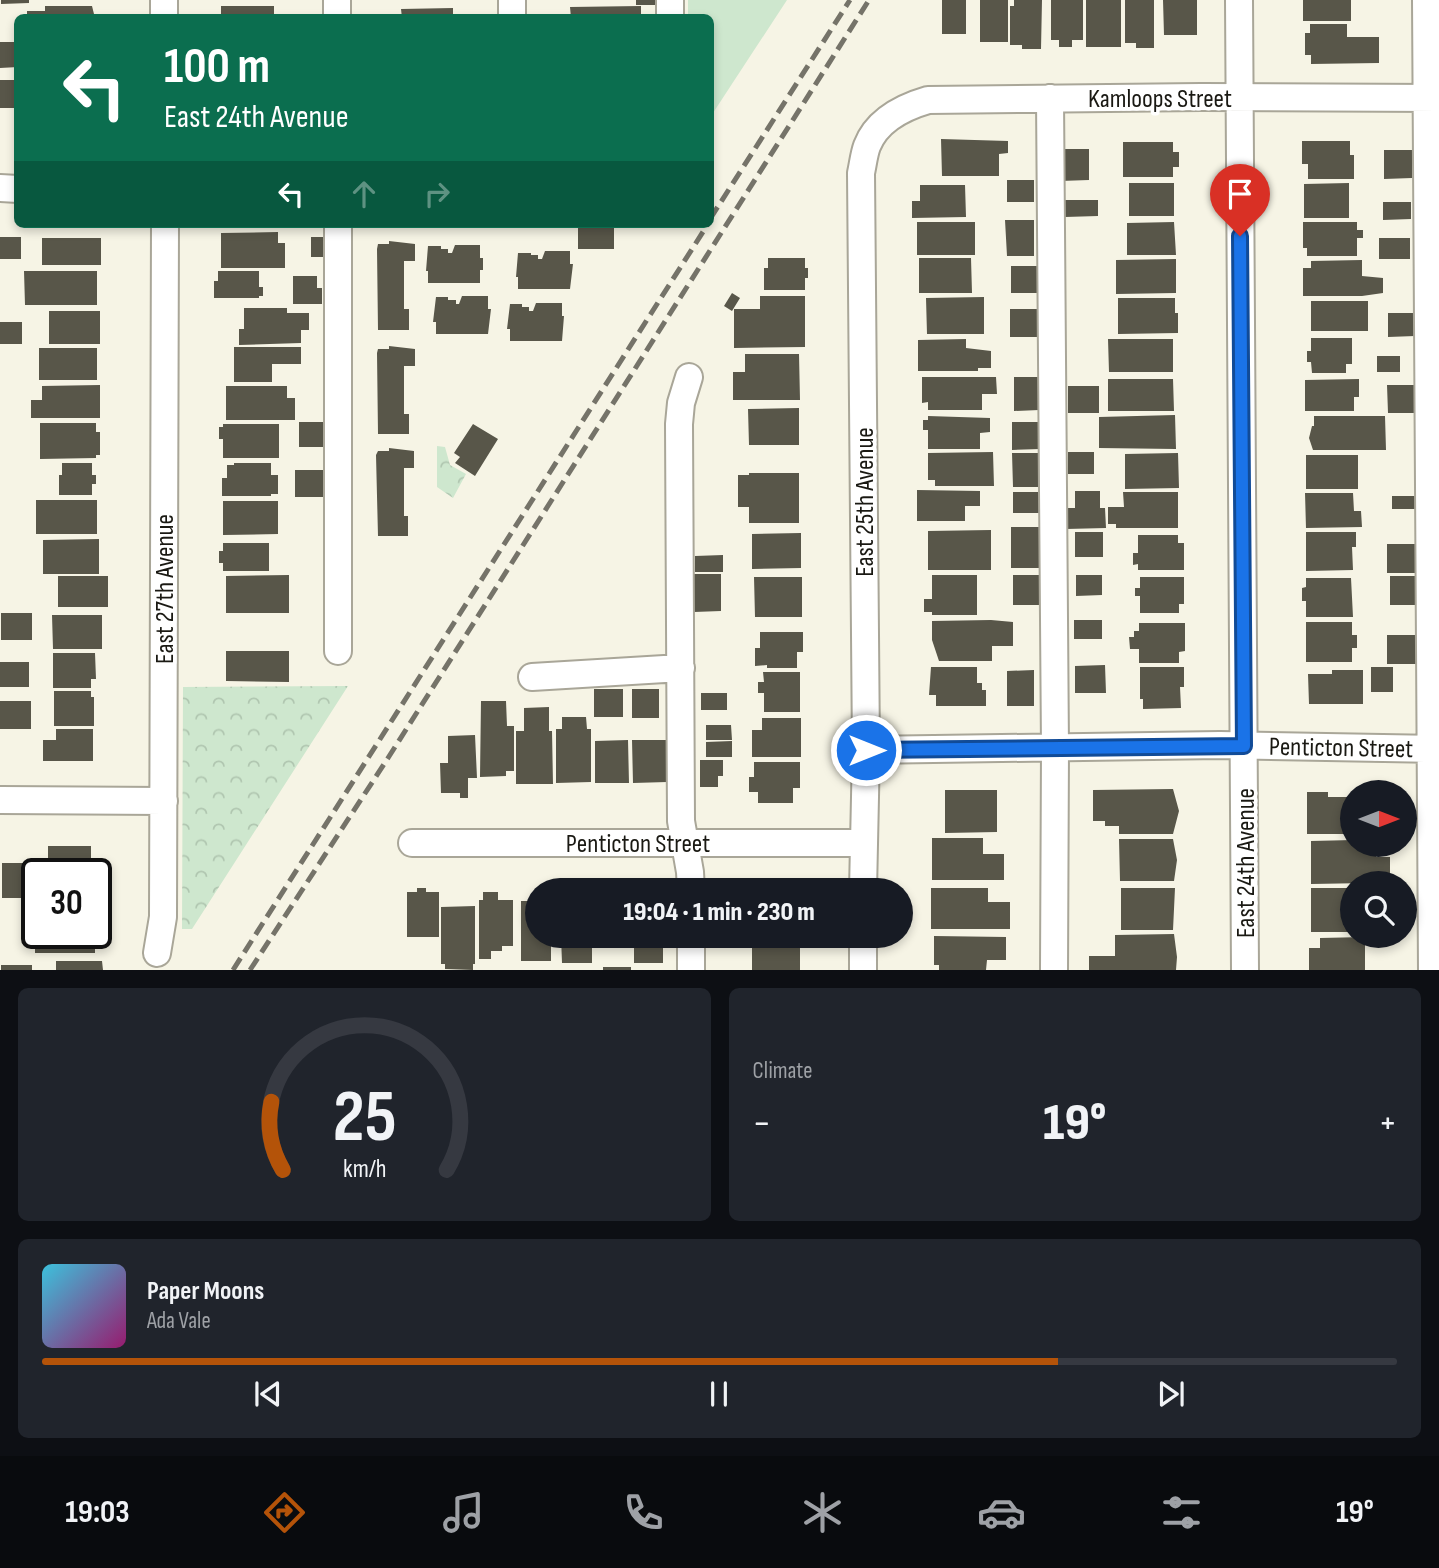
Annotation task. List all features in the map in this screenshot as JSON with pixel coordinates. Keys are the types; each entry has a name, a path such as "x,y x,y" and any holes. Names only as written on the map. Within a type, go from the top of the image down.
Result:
{"street":[{"name":"East 24th Avenue","path":"1239,0 1245,970"},
{"path":"1426,0 1433,98 1436,749 1432,970"},
{"path":"1050,98 1054,970"},
{"name":"Kamloops Street","path":"886,120 906,107 928,100 1433,98"},
{"name":"East 25th Avenue","path":"863,878 866,750 861,173 868,144 886,120"},
{"name":"East 27th Avenue","path":"157,953 163,917 164,228"},
{"path":"338,228 338,651"},
{"path":"689,377 681,403 679,424 681,821 690,878"},
{"path":"531,677 681,668"},
{"name":"Penticton Street","path":"866,750 1244,746 1436,749"},
{"path":"0,800 164,801"},
{"name":"Penticton Street","path":"412,843 863,843"},
{"path":"691,948 691,970"},
{"path":"863,948 863,970"}],"green space":[{"path":"688,0 787,0 714,111 714,14 688,14"},
{"path":"437,446 445,447 450,465 466,474 453,498 437,487"},
{"path":"348,686 192,929 182,929 183,687"}],"building":[{"path":"1,0 29,0 29,3 1,4"},
{"path":"636,0 666,0 666,5 636,5"},
{"path":"942,0 966,0 966,34 942,34"},
{"path":"980,0 1008,0 1008,42 980,42"},
{"path":"1014,0 1042,0 1041,49 1022,49 1022,45 1010,45 1010,6 1014,6"},
{"path":"1051,0 1083,0 1083,40 1072,40 1072,47 1059,47 1059,40 1051,40"},
{"path":"1086,0 1121,0 1121,47 1086,47"},
{"path":"1125,0 1154,0 1154,48 1136,48 1136,43 1125,43"},
{"path":"1163,0 1197,0 1197,35 1164,35"},
{"path":"1303,0 1351,0 1351,21 1303,21"},
{"path":"45,6 92,6 94,14 27,14 27,11 45,11"},
{"path":"221,6 274,6 274,14 221,14"},
{"path":"641,6 641,14 571,14 570,7"},
{"path":"453,8 453,14 402,14 401,9"},
{"path":"1310,24 1347,24 1347,37 1379,37 1379,63 1311,64 1311,55 1305,55 1305,33 1310,33"},
{"path":"0,42 14,42 14,67 0,68"},
{"path":"0,80 14,80 14,108 0,108"},
{"path":"941,139 1008,141 1008,153 999,154 999,176 942,176"},
{"path":"1302,141 1350,141 1350,155 1354,155 1354,179 1308,179 1308,164 1302,164"},
{"path":"1123,142 1173,142 1173,152 1179,152 1179,167 1173,167 1173,177 1123,177"},
{"path":"1060,149 1089,149 1089,180 1060,181"},
{"path":"1384,150 1412,150 1412,178 1384,179"},
{"path":"1007,180 1034,180 1034,202 1007,202"},
{"path":"1129,183 1174,183 1174,216 1129,216"},
{"path":"1349,183 1349,218 1304,218 1304,184"},
{"path":"920,185 965,185 966,217 912,218 912,201 920,201"},
{"path":"1065,200 1098,200 1098,216 1065,217"},
{"path":"1383,202 1411,202 1411,219 1383,220"},
{"path":"1005,220 1034,220 1034,256 1007,256"},
{"path":"917,222 975,222 975,255 917,255"},
{"path":"1174,222 1176,255 1127,255 1127,223"},
{"path":"1303,222 1357,222 1357,230 1363,230 1363,238 1357,238 1357,256 1307,256 1307,248 1303,248"},
{"path":"578,228 614,228 614,249 578,249"},
{"path":"278,232 278,243 285,243 285,268 221,268 221,233"},
{"path":"0,237 21,237 21,259 0,259"},
{"path":"311,237 326,237 326,257 311,257"},
{"path":"42,238 101,238 101,265 42,265"},
{"path":"1379,238 1410,238 1410,259 1379,259"},
{"path":"389,241 415,244 415,261 404,261 404,309 409,309 409,330 378,330 377,249 378,244 389,244"},
{"path":"455,245 480,245 483,270 480,270 480,283 428,283 428,246 441,246 441,249 448,249 448,253 452,253"},
{"path":"545,251 570,251 570,264 573,264 570,289 518,289 518,253 531,253 542,259"},
{"path":"768,258 805,258 808,278 805,278 805,290 764,290 764,268 768,268"},
{"path":"919,258 971,258 972,293 919,293"},
{"path":"1176,259 1176,293 1116,294 1116,260"},
{"path":"1362,260 1362,276 1383,278 1383,293 1362,296 1303,296 1303,268 1311,268 1311,261"},
{"path":"1011,266 1037,266 1037,293 1011,293"},
{"path":"24,271 97,271 97,305 25,305"},
{"path":"218,271 259,271 259,287 263,287 263,296 214,298 214,281 218,281"},
{"path":"293,276 317,276 317,288 322,288 322,304 293,304"},
{"path":"732,293 740,298 732,311 724,306"},
{"path":"462,296 488,296 488,309 491,309 488,334 436,334 436,322 433,322 436,297 448,297 448,300 456,300 456,304 459,304"},
{"path":"760,296 805,296 805,347 734,348 734,309 760,309"},
{"path":"984,297 984,334 927,334 926,298"},
{"path":"1118,298 1175,298 1178,333 1118,334"},
{"path":"1311,301 1368,301 1368,331 1311,331"},
{"path":"536,303 562,303 562,341 510,341 510,329 507,329 510,304 522,304 522,307 529,307 529,311 533,311"},
{"path":"244,308 287,308 287,313 309,313 309,330 301,330 301,343 239,345 239,329 244,329"},
{"path":"1010,309 1040,309 1040,337 1010,337"},
{"path":"49,311 100,311 100,344 49,344"},
{"path":"1388,313 1415,313 1415,336 1388,337"},
{"path":"0,322 22,322 22,344 0,344"},
{"path":"1311,338 1352,338 1352,364 1346,364 1346,373 1312,373 1311,362 1307,362 1307,351 1311,351"},
{"path":"966,339 966,348 991,351 991,368 978,368 978,371 918,371 918,340"},
{"path":"1108,339 1173,339 1173,372 1109,372"},
{"path":"389,346 415,349 415,366 404,366 404,414 409,414 409,434 378,434 377,353 378,349 389,349"},
{"path":"234,347 301,347 301,364 272,364 272,382 234,382"},
{"path":"39,348 97,348 97,380 39,380"},
{"path":"745,354 799,354 800,400 733,400 733,372 745,372"},
{"path":"1377,356 1400,356 1400,372 1377,372"},
{"path":"922,377 996,377 997,394 982,394 982,410 928,410 928,402 922,403"},
{"path":"1014,377 1039,377 1039,410 1014,411"},
{"path":"1108,379 1173,379 1174,411 1108,411"},
{"path":"1359,379 1359,397 1354,397 1354,411 1305,411 1305,380"},
{"path":"100,385 100,418 31,418 31,400 42,400 42,386"},
{"path":"1387,385 1417,385 1417,413 1388,413"},
{"path":"226,386 287,386 287,398 295,398 295,420 226,420"},
{"path":"1068,386 1099,386 1099,413 1068,413"},
{"path":"799,408 799,445 749,445 748,409"},
{"path":"1175,415 1176,449 1099,448 1099,417"},
{"path":"928,416 990,418 990,432 980,433 980,449 928,449 928,430 923,430 923,420 928,420"},
{"path":"1314,416 1385,416 1386,450 1313,450 1309,438 1314,426"},
{"path":"299,422 325,422 325,447 299,447"},
{"path":"1012,422 1040,422 1040,449 1012,450"},
{"path":"40,423 96,423 96,432 100,432 100,455 96,455 96,458 40,459"},
{"path":"223,424 279,424 279,458 223,458 223,439 219,439 219,427 223,427"},
{"path":"473,424 498,439 475,476 455,463 460,457 454,453"},
{"path":"389,448 414,451 414,468 404,468 404,516 408,516 408,536 378,536 376,455 378,451 389,451"},
{"path":"993,452 994,486 935,486 935,480 928,480 928,453"},
{"path":"1068,452 1094,452 1094,474 1068,474"},
{"path":"1012,453 1042,453 1042,487 1013,487"},
{"path":"1178,453 1179,488 1125,489 1125,454"},
{"path":"1306,455 1358,455 1358,489 1306,489"},
{"path":"62,463 92,463 92,475 96,475 96,484 92,484 92,495 59,495"},
{"path":"271,463 271,475 278,475 278,494 222,496 222,478 227,478 227,465"},
{"path":"295,470 325,470 325,497 295,497"},
{"path":"799,473 799,523 749,523 749,507 738,507 738,475"},
{"path":"917,490 980,491 980,506 965,506 965,521 917,521"},
{"path":"1075,491 1100,491 1100,508 1105,508 1106,528 1066,529 1066,508 1075,508"},
{"path":"1013,492 1041,492 1041,513 1013,513"},
{"path":"1123,492 1178,492 1178,528 1116,528 1116,524 1108,524 1108,507 1124,507"},
{"path":"1305,493 1353,493 1354,511 1361,511 1362,527 1306,528"},
{"path":"1392,496 1415,496 1415,509 1392,509"},
{"path":"36,500 97,500 97,534 36,534"},
{"path":"223,501 278,501 278,534 223,535"},
{"path":"1011,527 1040,527 1040,568 1011,568"},
{"path":"991,530 991,570 928,570 928,531"},
{"path":"1075,532 1103,532 1103,557 1075,557"},
{"path":"1306,532 1356,532 1356,547 1352,547 1353,570 1306,571"},
{"path":"801,533 801,568 752,569 752,534"},
{"path":"1138,535 1178,535 1178,543 1184,543 1184,570 1138,570 1138,564 1133,565 1133,553 1138,553"},
{"path":"99,539 99,574 43,574 43,540"},
{"path":"223,543 269,543 269,571 223,571 223,563 219,563 219,551 223,551"},
{"path":"1387,544 1420,544 1420,573 1387,573"},
{"path":"723,555 723,572 695,572 695,556"},
{"path":"693,574 721,574 721,611 694,612"},
{"path":"289,575 289,613 226,613 226,576"},
{"path":"932,575 977,575 977,615 932,615 932,612 924,612 924,599 932,599"},
{"path":"1013,575 1040,575 1040,605 1013,605"},
{"path":"1076,575 1102,575 1102,595 1076,596"},
{"path":"58,576 108,576 108,607 58,607"},
{"path":"1390,576 1419,576 1419,605 1390,605"},
{"path":"754,577 802,577 802,617 755,617"},
{"path":"1140,577 1184,577 1184,604 1179,604 1179,613 1140,613 1140,596 1135,596 1135,588 1140,588"},
{"path":"1306,578 1351,578 1353,617 1306,617 1306,601 1302,601 1302,588 1306,587"},
{"path":"1,613 32,613 32,640 1,640"},
{"path":"52,615 102,615 102,649 53,649"},
{"path":"1074,620 1102,620 1102,639 1074,639"},
{"path":"932,621 1013,622 1013,646 992,646 992,661 939,661 932,640"},
{"path":"1306,622 1352,622 1352,635 1357,635 1357,648 1352,648 1352,662 1306,662"},
{"path":"1139,623 1185,623 1185,651 1179,652 1179,663 1139,663 1139,649 1130,649 1129,637 1134,637 1134,631 1139,631"},
{"path":"760,632 803,632 803,652 797,652 797,668 755,666 755,648 760,648"},
{"path":"1387,635 1420,635 1420,664 1387,664"},
{"path":"226,651 289,651 289,682 226,681"},
{"path":"53,653 95,653 96,679 91,679 91,688 53,688"},
{"path":"0,662 29,662 29,687 0,687"},
{"path":"1105,665 1106,693 1075,693 1075,666"},
{"path":"931,667 977,667 977,683 982,683 982,690 986,690 986,706 936,706 936,695 929,695"},
{"path":"1140,667 1184,667 1184,687 1180,687 1181,708 1143,709 1143,699 1140,699"},
{"path":"1371,667 1393,667 1393,692 1371,692"},
{"path":"1034,670 1034,706 1007,706 1007,671"},
{"path":"1332,670 1363,670 1363,704 1309,704 1308,674 1332,674"},
{"path":"763,672 800,672 800,712 764,712 764,693 758,693 758,682 764,682"},
{"path":"594,689 623,689 623,717 594,717"},
{"path":"632,689 659,689 659,718 632,718"},
{"path":"54,691 91,691 91,697 94,697 94,726 54,726"},
{"path":"701,693 727,693 727,710 701,710"},
{"path":"0,701 31,701 31,729 0,729"},
{"path":"481,701 506,701 507,726 514,726 514,771 506,771 506,776 480,777"},
{"path":"549,707 553,784 516,784 516,731 524,731 524,708"},
{"path":"562,717 586,717 587,729 591,729 591,782 556,783 556,729 562,729"},
{"path":"762,718 801,718 801,757 752,757 752,730 762,730"},
{"path":"706,725 731,725 732,740 706,740"},
{"path":"56,729 93,729 93,761 43,761 43,740 56,740"},
{"path":"475,735 477,778 468,778 468,798 460,798 460,793 441,793 440,763 448,763 448,736"},
{"path":"628,740 629,783 595,783 595,741"},
{"path":"632,740 667,740 667,782 633,783"},
{"path":"732,741 732,757 706,757 706,742"},
{"path":"700,760 723,760 723,776 718,776 718,787 700,787"},
{"path":"754,762 800,762 800,788 793,788 793,803 758,803 758,792 749,792 749,777 754,777"},
{"path":"1173,789 1179,811 1173,834 1119,834 1119,826 1105,826 1105,821 1093,821 1093,790"},
{"path":"945,790 997,790 997,832 945,833"},
{"path":"1307,792 1328,792 1328,797 1340,797 1340,834 1307,834"},
{"path":"932,838 983,838 983,854 1004,854 1004,880 932,880"},
{"path":"1119,839 1173,839 1177,860 1174,881 1120,881"},
{"path":"1340,840 1340,858 1390,858 1390,871 1340,871 1340,883 1311,884 1311,841"},
{"path":"48,846 91,846 91,858 48,858"},
{"path":"2,863 21,863 21,898 2,898"},
{"path":"417,888 426,888 426,892 439,892 439,937 407,937 407,892 417,892"},
{"path":"931,888 988,888 988,902 1010,902 1010,929 931,929"},
{"path":"1121,888 1175,888 1173,930 1121,930"},
{"path":"1311,888 1340,888 1340,932 1311,932"},
{"path":"483,892 498,892 498,900 513,900 513,946 502,946 502,951 491,951 491,959 479,959 479,900 483,900"},
{"path":"521,901 525,901 525,948 551,948 551,961 521,961"},
{"path":"475,906 473,970 445,969 445,964 441,964 441,907"},
{"path":"1174,934 1176,970 1089,970 1089,956 1115,956 1115,935"},
{"path":"934,936 1006,937 1006,960 987,960 986,970 939,970 939,965 934,965"},
{"path":"1320,938 1340,938 1340,948 1365,948 1365,970 1309,970 1309,948 1320,948"},
{"path":"561,948 592,948 592,963 562,963"},
{"path":"634,948 663,948 663,963 634,963"},
{"path":"752,948 800,948 800,970 752,970"},
{"path":"35,949 95,949 95,953 35,953"},
{"path":"56,961 102,961 103,970 56,970"},
{"path":"1,965 32,965 32,970 1,970"},
{"path":"603,967 631,967 631,970 603,970"}],"railway":[{"path":"714,213 850,0"},
{"path":"250,970 388,758 869,0"},
{"path":"233,970 705,228"}],"route":[{"path":"866,750 1244,746 1240,236"}]}
